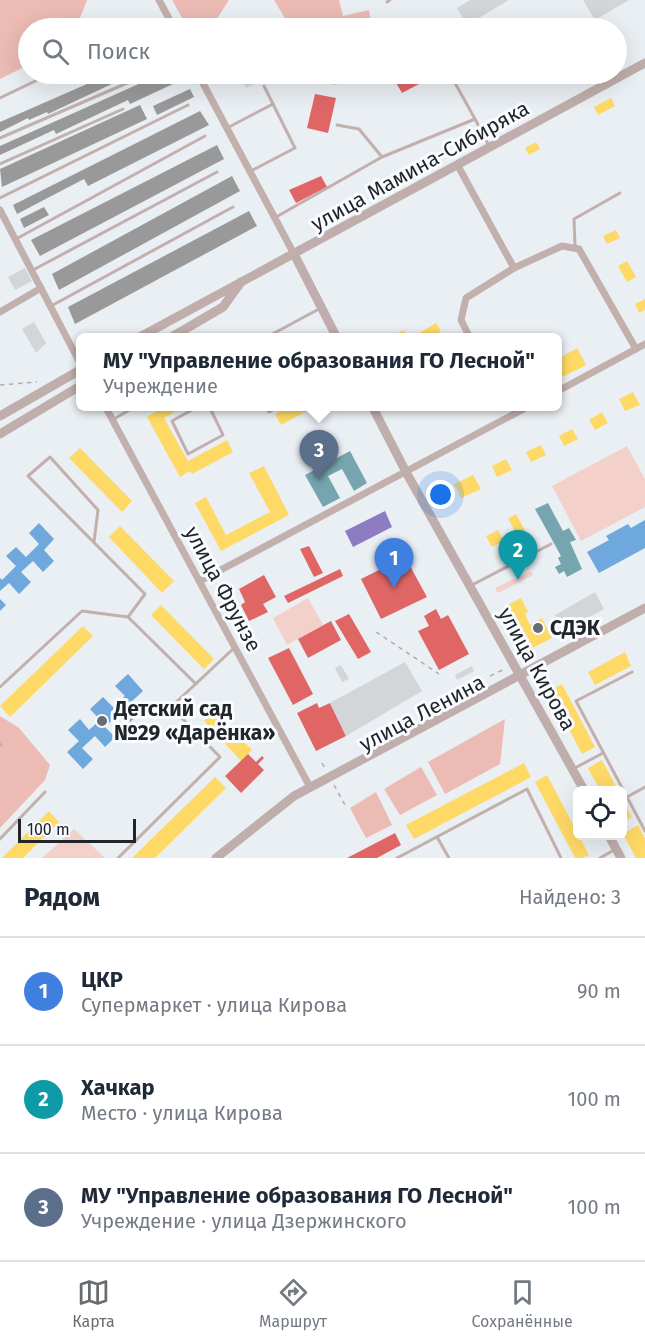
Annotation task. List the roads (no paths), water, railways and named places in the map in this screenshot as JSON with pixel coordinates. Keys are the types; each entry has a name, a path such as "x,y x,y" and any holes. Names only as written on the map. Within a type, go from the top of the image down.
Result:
{"main road":[{"name":"улица Мамина-Сибиряка","path":"627,73 645,63"},
{"name":"улица Мамина-Сибиряка","path":"147,333 607,84"},
{"path":"294,254 335,333"},
{"name":"улица Мамина-Сибиряка","path":"179,333 224,307 243,280"},
{"path":"0,416 76,373"},
{"path":"0,434 76,389"},
{"name":"улица Кирова","path":"375,411 406,472 582,786"},
{"path":"522,677 645,608"},
{"name":"улица Ленина","path":"224,858 312,790 645,613"},
{"path":"216,858 286,802 312,790"},
{"path":"611,840 619,854"}],"street":[{"path":"159,0 169,18"},
{"path":"203,84 294,254"},
{"path":"458,166 514,268"},
{"path":"0,210 76,354"},
{"path":"468,333 461,320 466,298 514,268 562,246 579,249 636,349"},
{"path":"0,312 41,288"},
{"path":"562,389 645,344"},
{"name":"улица Фрунзе","path":"108,411 312,790"},
{"path":"508,411 511,416"},
{"path":"200,581 520,411"}],"lane":[{"path":"0,98 29,84"},
{"path":"0,138 125,84"},
{"path":"456,84 490,149"},
{"path":"250,172 296,148 264,86"},
{"path":"227,128 273,104"},
{"path":"0,198 188,105"},
{"path":"0,164 123,109"},
{"path":"275,218 382,157 475,119"},
{"path":"338,125 359,129 382,157"},
{"path":"16,239 205,136"},
{"path":"33,270 217,172"},
{"path":"575,248 574,219 620,193"},
{"path":"49,306 233,207"},
{"path":"274,333 322,307"},
{"path":"112,419 127,411"},
{"path":"191,411 172,421 188,454 223,435 211,411"},
{"path":"94,542 98,510 50,457 28,476 94,542 146,594 128,617"},
{"path":"470,586 551,544"},
{"path":"0,687 82,611 128,617 196,684"},
{"path":"118,858 220,758 171,707 235,648"},
{"path":"621,786 576,701 632,672"},
{"path":"573,769 603,753"},
{"path":"645,787 627,797 645,831"},
{"path":"397,858 527,789 561,858"},
{"path":"0,839 45,792"},
{"path":"437,837 449,858"},
{"path":"600,858 619,854"}],"place":[{"name":"МУ \"Управление образования ГО Лесной\"","path":"319,480"},
{"name":"Хачкар","path":"518,580"},
{"name":"ЦКР","path":"394,588"},
{"name":"СДЭК","path":"538,628"},
{"name":"Детский сад №29 «Дарёнка»","path":"102,721"}]}
